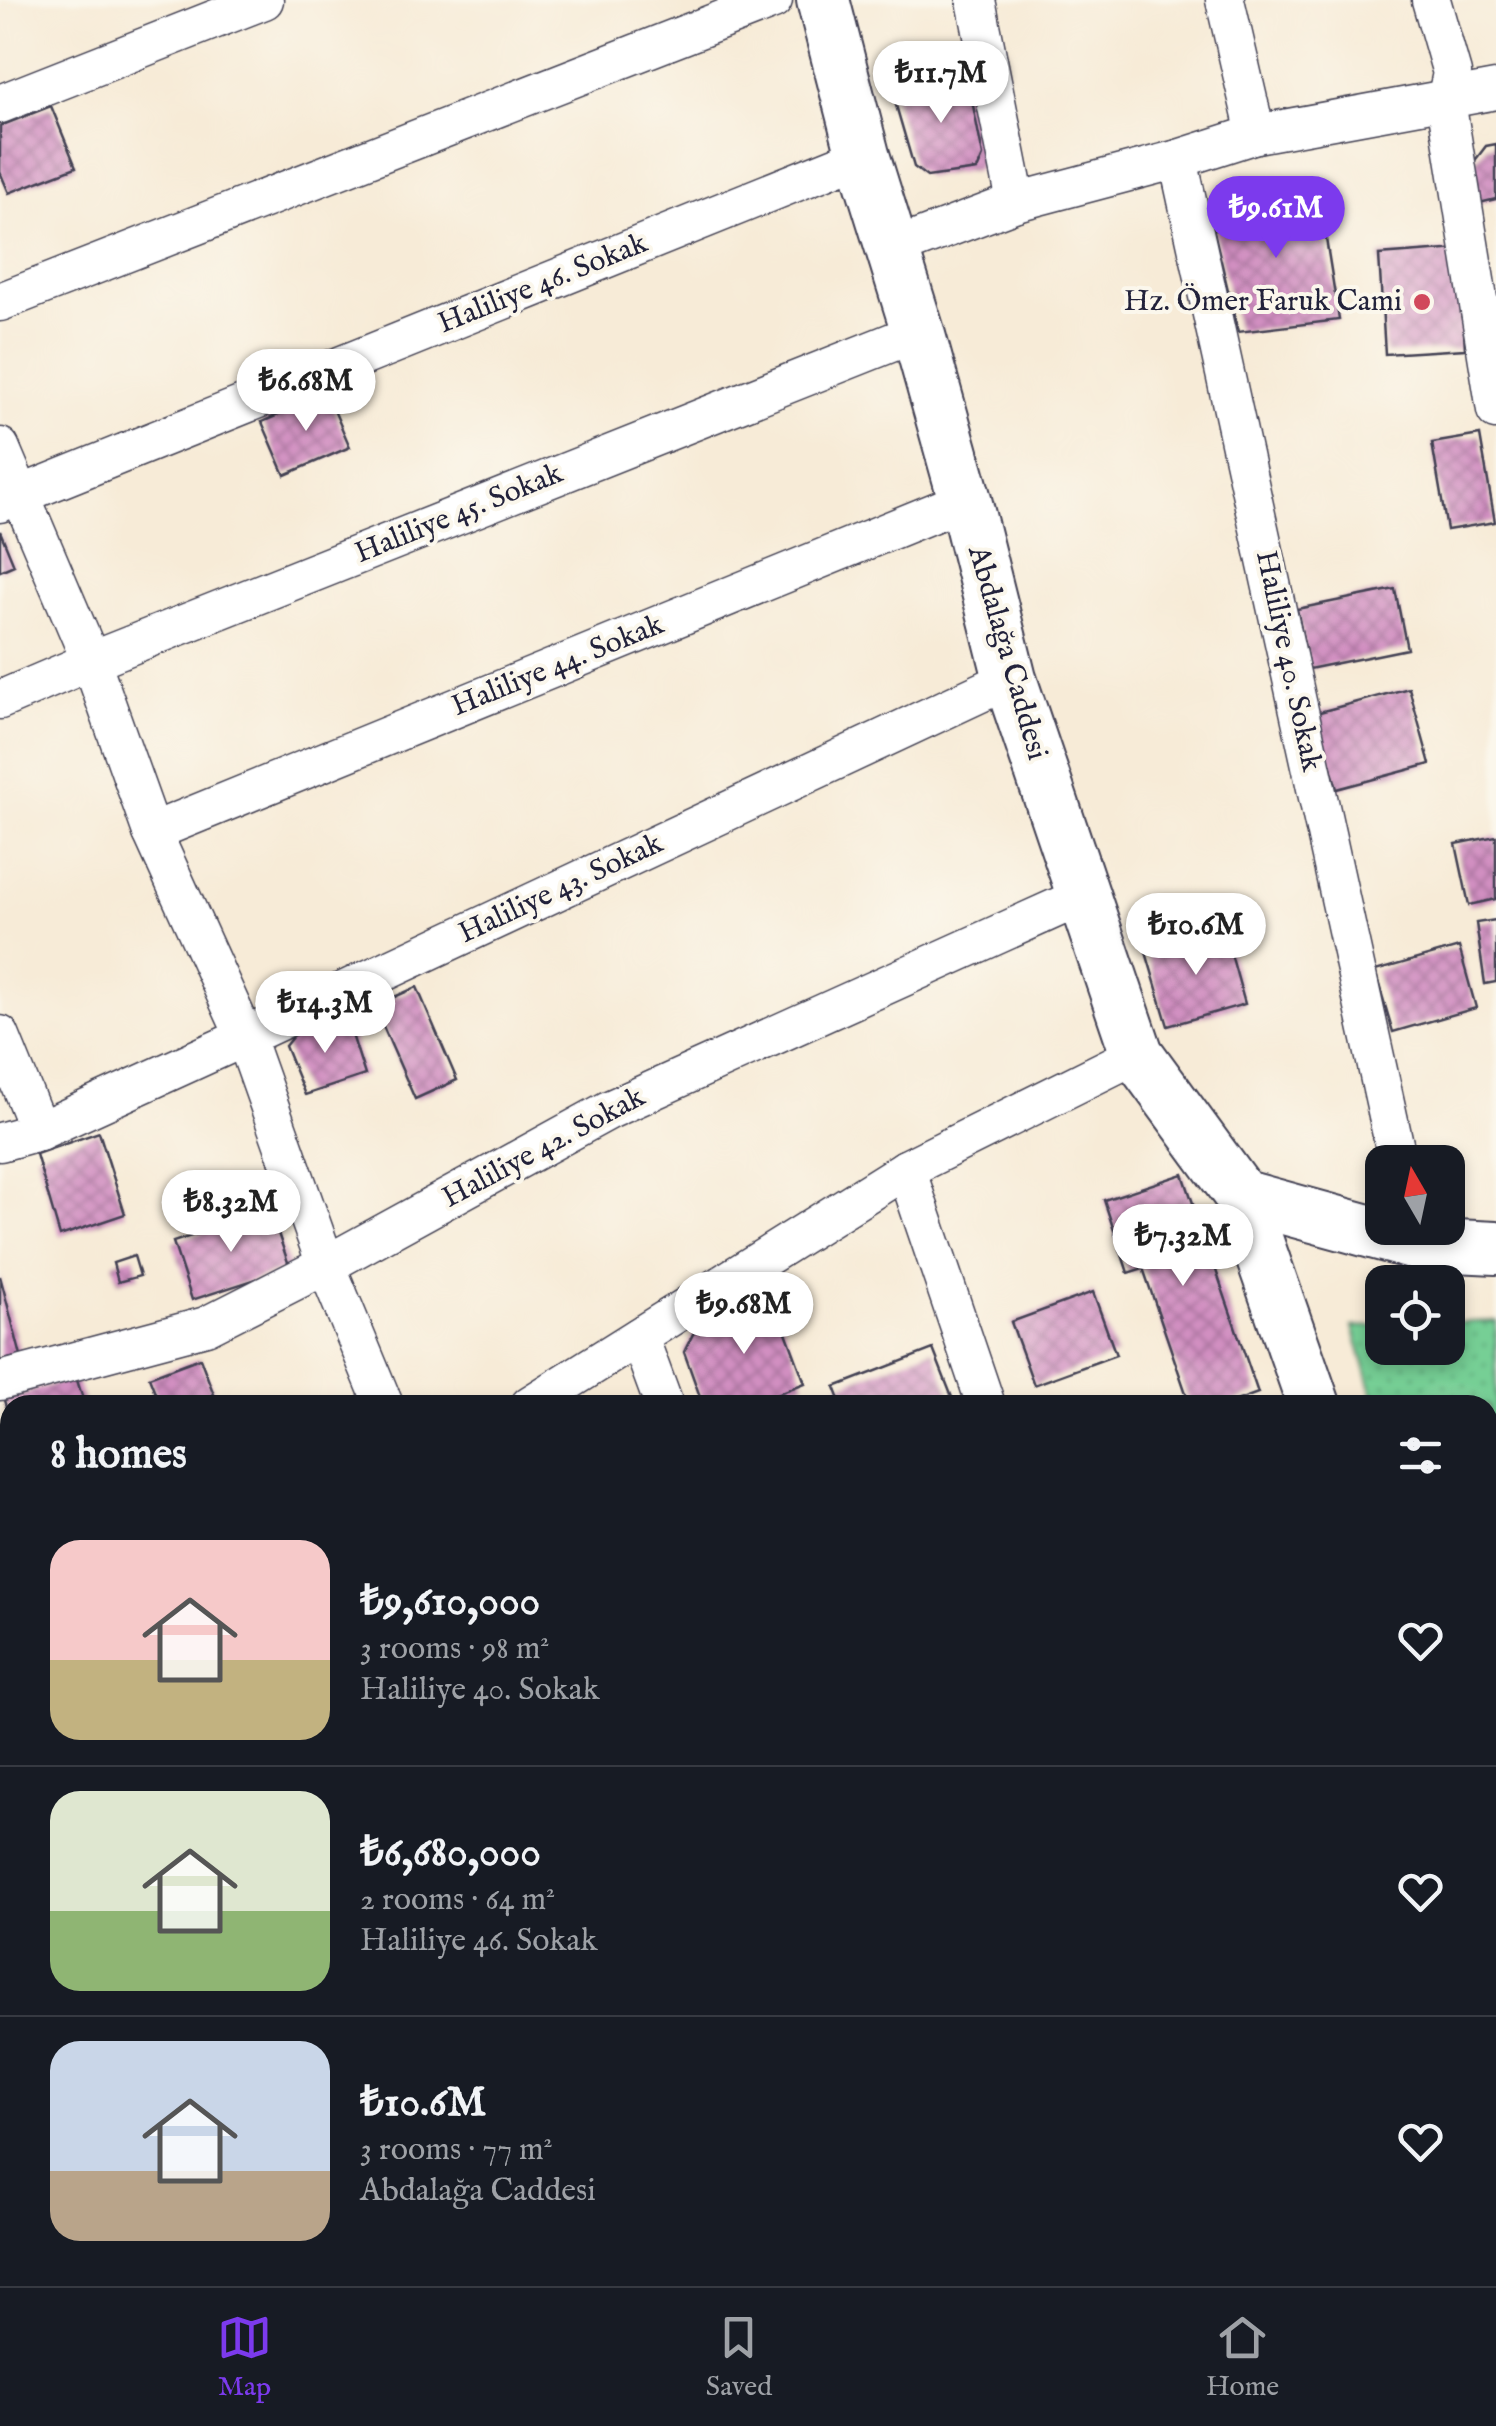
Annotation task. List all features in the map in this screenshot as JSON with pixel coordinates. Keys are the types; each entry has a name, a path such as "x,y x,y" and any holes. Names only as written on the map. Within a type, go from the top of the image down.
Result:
{"street":[{"path":"0,104 264,0"},
{"path":"0,302 773,0"},
{"name":"Abdalağa Caddesi","path":"823,0 862,155 918,332 1010,679 1137,1054 1241,1196 1311,1395"},
{"path":"976,0 1016,202"},
{"path":"1225,0 1256,134"},
{"path":"1430,0 1452,73 1446,101 1496,410"},
{"path":"892,249 1016,202 1256,134 1496,90"},
{"name":"Haliliye 46. Sokak","path":"9,499 862,155"},
{"name":"Haliliye 40. Sokak","path":"1178,159 1394,1145"},
{"name":"Haliliye 45. Sokak","path":"0,700 91,660 918,332"},
{"path":"0,447 9,499 91,660 152,832 245,1037 326,1265 380,1395"},
{"name":"Haliliye 44. Sokak","path":"152,832 964,500"},
{"name":"Haliliye 43. Sokak","path":"0,1142 39,1131 245,1037 1010,679"},
{"name":"Haliliye 42. Sokak","path":"0,1381 206,1326 610,1110 1083,896"},
{"path":"0,1035 39,1131"},
{"path":"546,1395 906,1169 1137,1054"},
{"path":"906,1169 983,1395"},
{"path":"1241,1196 1365,1226"},
{"path":"1465,1243 1496,1248"},
{"path":"639,1337 660,1395"}],"green space":[{"path":"1496,1321 1496,1395 1373,1395 1353,1327 1365,1327 1365,1365 1465,1365 1465,1322"}],"building":[{"path":"966,70 983,156 977,170 927,177 914,167 893,95"},
{"path":"51,106 76,167 9,193 0,172 0,126"},
{"path":"1496,144 1496,199 1475,204 1467,171 1486,146"},
{"path":"1318,189 1339,320 1238,332 1212,223 1230,200"},
{"name":"Hz. Ömer Faruk Cami","path":"1459,249 1465,349 1385,354 1379,255"},
{"path":"327,394 350,447 285,475 262,422"},
{"path":"1480,435 1495,522 1447,530 1432,443"},
{"path":"0,531 14,565 0,571"},
{"path":"1395,589 1407,649 1309,669 1297,609"},
{"path":"1409,688 1430,764 1337,789 1316,713"},
{"path":"1496,836 1496,899 1469,905 1456,844"},
{"path":"1496,920 1496,982 1485,984 1476,923"},
{"path":"1224,929 1245,1004 1168,1026 1146,952"},
{"path":"1459,947 1476,1008 1393,1032 1375,971"},
{"path":"417,987 457,1080 415,1099 374,1006"},
{"path":"346,1016 365,1075 305,1095 285,1046 294,1035"},
{"path":"99,1132 125,1214 60,1236 36,1154"},
{"path":"1183,1174 1258,1393 1187,1395 1143,1268 1128,1273 1104,1200"},
{"path":"270,1210 290,1268 192,1300 173,1242"},
{"path":"134,1256 140,1276 118,1282 113,1263"},
{"path":"0,1276 21,1356 0,1361"},
{"path":"771,1292 805,1383 774,1395 699,1395 684,1352 693,1334"},
{"path":"1093,1292 1116,1355 1034,1385 1011,1322"},
{"path":"933,1349 951,1395 838,1395 835,1387"},
{"path":"200,1358 214,1395 156,1395 149,1377"},
{"path":"76,1377 82,1395 20,1395"}],"place":[{"name":"Hz. Ömer Faruk Cami","path":"1422,302"}]}
